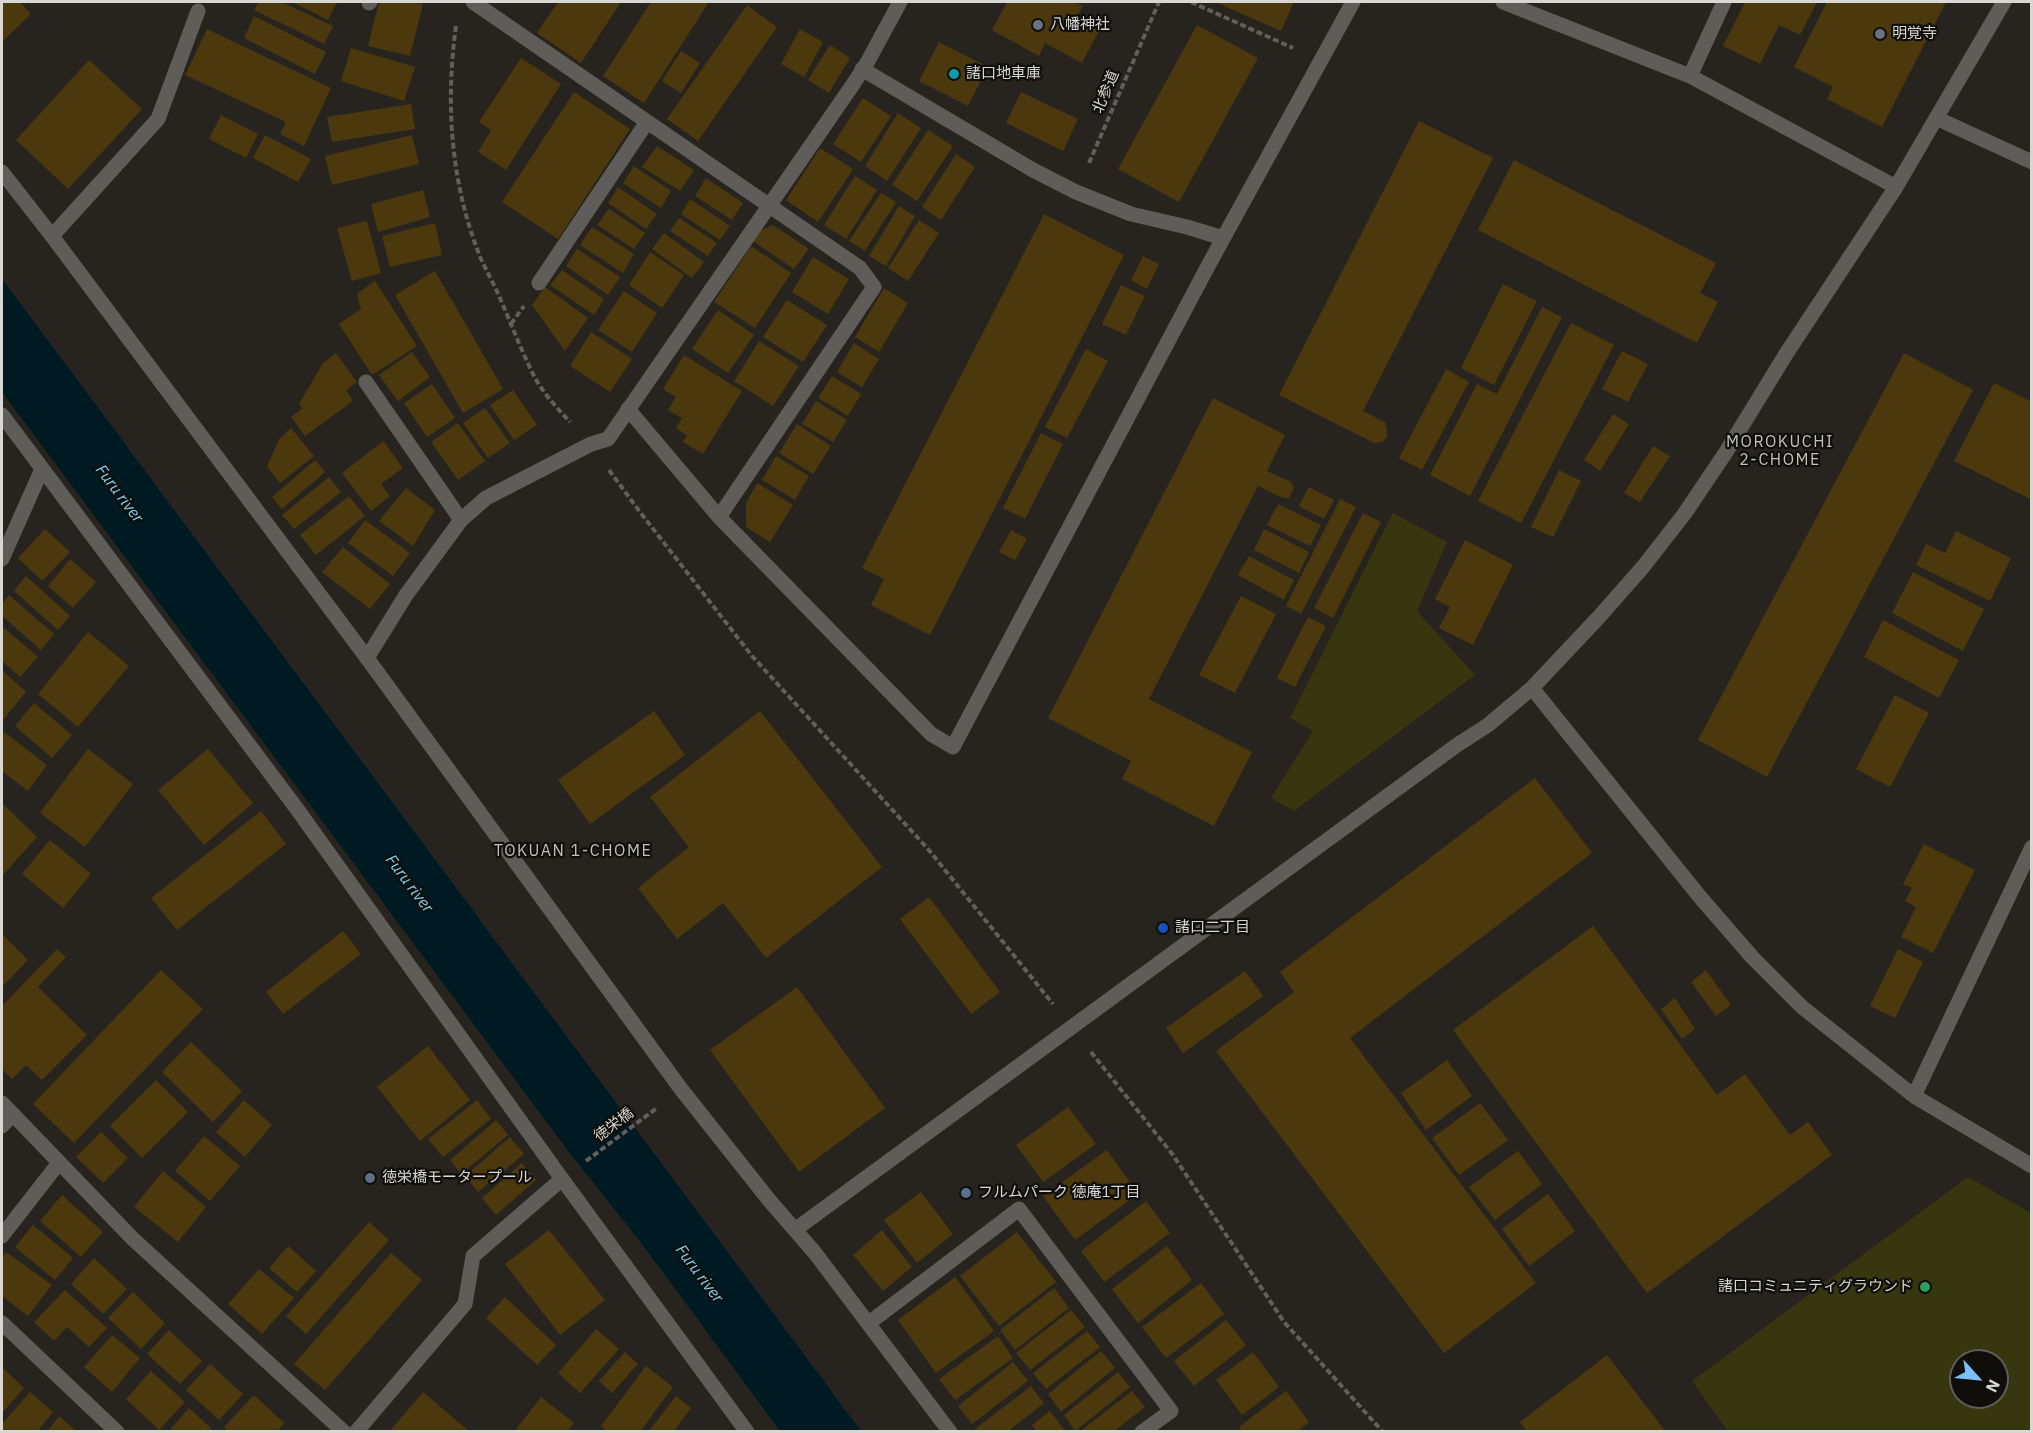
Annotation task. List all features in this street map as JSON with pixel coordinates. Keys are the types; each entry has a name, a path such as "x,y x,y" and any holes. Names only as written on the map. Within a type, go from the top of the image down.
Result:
{"street":[{"path":"473,2 860,268 874,287 720,516"},
{"path":"367,658 406,595 461,520 486,498 591,444 608,439 862,69 900,2"},
{"path":"628,409 720,516 931,734 953,747 1223,238 1353,2"},
{"path":"1503,2 1690,75 1896,187"},
{"path":"1690,75 1724,2"},
{"path":"796,1229 1457,745 1488,725 1532,688 1643,567 1685,513 1896,187 2004,2"},
{"path":"52,236 158,118 198,11"},
{"path":"862,69 1033,170 1076,192 1131,214 1223,238"},
{"path":"1936,118 2031,162"},
{"path":"539,283 647,122"},
{"path":"2,172 367,658 681,1089 769,1200 796,1229 950,1431"},
{"path":"366,382 461,520"},
{"path":"2,415 297,809 562,1179 747,1431"},
{"path":"2,559 42,469"},
{"path":"1532,688 1700,897 1752,957 1802,1007 1914,1096 2031,1166"},
{"path":"1914,1096 2031,847"},
{"path":"2,1103 7,1120 58,1164 133,1239 344,1431"},
{"path":"2,1236 58,1164"},
{"path":"356,1431 465,1304 473,1256 562,1179"},
{"path":"869,1323 1019,1209 1171,1411 1142,1431"},
{"path":"2,1323 117,1431"}],"path":[{"name":"北参道","path":"1076,192 1159,2"},
{"path":"1191,2 1320,61"},
{"path":"456,20 452,66 452,134 460,190 480,257 534,377 551,401 591,444 640,512 752,656 928,849 1173,1155 1284,1322 1383,1431"},
{"name":"徳栄橋","path":"562,1179 681,1089"}],"shaded area":[{"path":"1393,513 1447,542 1417,611 1475,675 1294,811 1271,798 1313,731 1290,718"},
{"name":"諸口コミュニティグラウンド","path":"1968,1177 2031,1213 2031,1431 1728,1431 1692,1381"}],"water":[{"name":"Furu river","path":"2,279 861,1431 780,1431 2,392"}],"building":[{"path":"2,2 20,2 31,14 2,42"},
{"path":"258,2 282,2 333,26 324,44 254,10"},
{"path":"292,2 337,2 328,20"},
{"path":"379,2 423,4 410,56 368,46"},
{"path":"558,2 621,2 581,63 537,33"},
{"path":"651,2 709,2 644,103 603,76"},
{"path":"1007,2 1075,2 1083,6 1077,16 1100,29 1082,63 1045,43 1039,56 992,30"},
{"path":"1215,2 1294,2 1281,31"},
{"path":"1745,2 1817,2 1800,35 1779,25 1760,64 1723,46"},
{"path":"1827,2 1946,2 1882,127 1827,99 1833,87 1794,67"},
{"path":"747,5 777,27 698,141 667,119"},
{"path":"254,16 326,52 315,74 244,38"},
{"path":"1197,25 1258,58 1179,202 1118,169"},
{"path":"207,29 331,88 304,146 280,134 286,122 185,75"},
{"path":"800,29 823,42 804,77 781,64"},
{"name":"諸口地車庫","path":"939,42 988,67 968,106 919,81"},
{"path":"830,45 850,58 829,93 808,80"},
{"path":"351,48 415,67 404,101 341,81"},
{"path":"681,51 700,63 681,93 662,81"},
{"path":"521,58 561,84 506,170 478,152 491,130 479,122"},
{"path":"89,60 142,109 68,189 16,140"},
{"path":"574,92 630,129 558,239 502,202"},
{"path":"1021,92 1078,119 1063,151 1006,123"},
{"path":"863,98 891,116 861,162 833,144"},
{"path":"411,104 415,129 332,142 327,117"},
{"path":"898,113 921,128 887,181 865,166"},
{"path":"221,115 258,134 246,158 209,139"},
{"path":"1419,121 1493,158 1363,411 1385,422 1387,437 1382,442 1374,443 1279,395"},
{"path":"928,130 953,146 917,201 892,185"},
{"path":"265,135 311,159 298,182 253,158"},
{"path":"412,135 419,164 332,185 325,156"},
{"path":"657,146 694,170 680,191 642,167"},
{"path":"820,148 853,169 818,222 786,200"},
{"path":"956,154 975,167 941,220 922,207"},
{"path":"1514,160 1716,263 1700,293 1718,302 1697,343 1478,230"},
{"path":"634,166 671,191 661,208 623,183"},
{"path":"855,176 877,190 846,239 824,225"},
{"path":"706,178 743,203 732,220 695,196"},
{"path":"618,187 657,214 646,229 608,203"},
{"path":"423,190 430,217 378,232 371,204"},
{"path":"881,193 896,202 865,251 849,241"},
{"path":"690,199 730,226 720,240 681,214"},
{"path":"899,206 915,216 886,266 869,256"},
{"path":"609,209 645,233 634,249 597,225"},
{"path":"1044,214 1124,255 930,635 871,605 884,579 862,568"},
{"path":"679,218 717,243 708,256 670,231"},
{"path":"919,220 939,233 908,281 888,268"},
{"path":"367,221 381,273 352,281 337,228"},
{"path":"435,223 442,255 390,267 382,236"},
{"path":"773,225 809,249 794,269 753,241 760,231"},
{"path":"592,227 634,254 623,273 580,245"},
{"path":"664,233 704,262 692,278 652,249"},
{"path":"751,246 791,273 755,328 714,302"},
{"path":"577,249 620,277 608,295 566,266"},
{"path":"650,252 684,275 662,308 629,285"},
{"path":"1143,256 1159,264 1147,289 1131,280"},
{"path":"813,257 849,279 828,314 792,292"},
{"path":"562,270 604,299 594,315 550,285"},
{"path":"435,271 503,389 463,413 395,295"},
{"path":"375,281 417,346 372,375 339,324 361,309 357,294"},
{"path":"1503,284 1537,301 1494,385 1461,368"},
{"path":"1121,285 1145,296 1126,335 1102,324"},
{"path":"545,287 588,318 565,351 532,305"},
{"path":"884,288 908,303 879,352 855,337"},
{"path":"624,291 657,313 632,352 598,330"},
{"path":"787,300 827,325 803,362 763,337"},
{"path":"1542,307 1562,317 1470,496 1430,475 1477,384 1497,394"},
{"path":"718,310 754,335 728,373 692,349"},
{"path":"1571,323 1614,345 1521,523 1478,501"},
{"path":"591,332 632,359 610,392 570,366"},
{"path":"759,341 799,366 773,406 734,381"},
{"path":"854,343 879,359 862,387 837,372"},
{"path":"1086,349 1108,361 1067,438 1045,427"},
{"path":"1622,351 1648,364 1628,402 1602,389"},
{"path":"412,352 430,377 398,401 379,375"},
{"path":"336,353 357,382 346,390 353,401 305,436 291,417 303,408 299,404 323,363"},
{"path":"1904,353 1973,390 1767,777 1698,740"},
{"path":"684,355 742,391 703,454 683,442 687,436 676,428 682,418 668,410 676,397 663,389"},
{"path":"1446,369 1469,382 1422,470 1399,458"},
{"path":"832,376 861,394 848,416 818,398"},
{"path":"1994,383 2032,402 2032,500 1954,461"},
{"path":"432,384 455,418 427,437 404,403"},
{"path":"513,390 537,425 514,440 490,405"},
{"path":"1213,398 1285,435 1267,471 1291,482 1294,488 1289,498 1283,498 1258,486 1149,699 1252,752 1214,826 1122,779 1131,761 1048,718"},
{"path":"816,401 847,420 833,442 802,424"},
{"path":"485,408 510,443 488,458 463,423"},
{"path":"1613,414 1629,424 1600,471 1584,460"},
{"path":"458,423 485,461 458,480 431,442"},
{"path":"797,424 831,446 813,474 779,453"},
{"path":"291,428 314,456 280,483 267,467 279,439"},
{"path":"1041,433 1063,444 1025,519 1003,508"},
{"path":"383,441 403,468 381,484 390,496 371,511 342,473"},
{"path":"1653,446 1670,456 1640,502 1624,493"},
{"path":"776,456 809,476 795,500 762,480"},
{"path":"315,460 325,472 282,509 272,497"},
{"path":"1559,470 1581,481 1553,537 1531,527"},
{"path":"329,477 341,492 294,529 282,515"},
{"path":"757,483 793,505 770,542 746,527 746,503"},
{"path":"1309,487 1334,500 1324,519 1299,506"},
{"path":"406,488 435,510 413,546 379,521"},
{"path":"349,496 365,516 316,555 300,535"},
{"path":"1340,499 1356,507 1301,614 1286,606"},
{"path":"1278,504 1321,525 1310,546 1267,525"},
{"path":"1363,513 1381,522 1333,618 1314,608"},
{"path":"365,520 410,553 393,576 348,543"},
{"path":"45,529 70,552 42,581 18,558"},
{"path":"1264,529 1309,552 1299,573 1254,550"},
{"path":"1011,530 1027,539 1015,560 999,552"},
{"path":"1956,531 2011,558 1990,601 1916,565 1926,544 1945,553"},
{"path":"1465,540 1513,565 1473,645 1439,628 1450,607 1435,599"},
{"path":"343,547 390,584 370,609 322,572"},
{"path":"1249,556 1294,580 1284,600 1238,575"},
{"path":"70,559 96,582 73,608 48,586"},
{"path":"1913,572 1984,609 1963,651 1892,613"},
{"path":"26,576 70,616 58,630 14,591"},
{"path":"9,595 54,634 41,650 2,616 2,604"},
{"path":"1241,596 1276,614 1235,693 1199,675"},
{"path":"1308,617 1326,626 1295,687 1277,678"},
{"path":"1883,620 1959,660 1939,698 1864,657"},
{"path":"2,626 38,657 20,677 2,661"},
{"path":"88,632 129,666 78,727 38,694"},
{"path":"2,670 26,692 2,721"},
{"path":"1895,695 1929,713 1890,787 1856,769"},
{"path":"34,703 72,735 52,758 15,726"},
{"path":"654,711 685,755 590,824 558,780"},
{"path":"760,711 882,867 766,958 723,903 677,939 638,888 689,847 650,797"},
{"path":"4,732 47,765 28,791 2,771"},
{"path":"88,749 133,784 85,847 40,813"},
{"path":"208,749 253,803 204,845 158,790"},
{"path":"1535,778 1592,853 1350,1038 1536,1283 1444,1353 1216,1051 1294,992 1280,972"},
{"path":"2,803 37,837 2,876"},
{"path":"261,811 286,844 177,930 151,898"},
{"path":"50,840 91,874 63,908 22,874"},
{"path":"1924,844 1975,870 1933,953 1901,937 1916,907 1905,901 1912,888 1903,884"},
{"path":"929,897 1000,992 971,1014 900,919"},
{"path":"1593,926 1717,1095 1745,1074 1790,1135 1808,1122 1832,1155 1647,1293 1453,1030"},
{"path":"343,931 361,954 283,1014 266,992"},
{"path":"2,934 28,960 2,987"},
{"path":"57,949 66,957 38,987 87,1035 42,1080 26,1065 12,1079 2,1069 2,1006"},
{"path":"1898,949 1923,962 1895,1018 1870,1006"},
{"path":"161,970 203,1009 74,1143 33,1104"},
{"path":"1706,970 1731,1005 1716,1016 1691,982"},
{"path":"1245,971 1263,996 1183,1053 1166,1028"},
{"path":"797,987 885,1108 799,1172 710,1050"},
{"path":"1675,998 1695,1029 1682,1039 1661,1009"},
{"path":"191,1042 242,1091 213,1122 162,1072"},
{"path":"428,1046 470,1100 420,1141 377,1087"},
{"path":"1447,1060 1472,1096 1426,1130 1401,1093"},
{"path":"156,1080 188,1112 142,1158 110,1126"},
{"path":"244,1100 272,1125 245,1157 216,1132"},
{"path":"477,1100 491,1119 443,1157 428,1139"},
{"path":"1480,1103 1508,1140 1459,1175 1432,1138"},
{"path":"1068,1107 1096,1144 1043,1182 1016,1145"},
{"path":"496,1120 508,1135 461,1174 450,1160"},
{"path":"101,1132 128,1158 103,1183 76,1157"},
{"path":"204,1136 240,1166 210,1201 175,1171"},
{"path":"510,1137 524,1154 478,1192 465,1176"},
{"path":"1107,1150 1138,1194 1075,1240 1043,1196"},
{"path":"1518,1151 1542,1184 1495,1220 1469,1187"},
{"path":"522,1163 536,1180 496,1215 482,1198"},
{"path":"163,1171 206,1207 178,1242 134,1207"},
{"path":"921,1192 953,1234 917,1263 884,1220"},
{"path":"1548,1194 1575,1231 1529,1266 1502,1229"},
{"path":"62,1195 103,1232 81,1257 40,1221"},
{"path":"1146,1201 1170,1233 1104,1282 1081,1251"},
{"path":"369,1222 389,1240 306,1334 286,1316"},
{"path":"33,1225 73,1258 55,1280 15,1247"},
{"path":"549,1230 605,1300 560,1335 505,1264"},
{"path":"882,1230 912,1267 883,1291 853,1255"},
{"path":"1017,1232 1056,1282 999,1326 960,1276"},
{"path":"288,1246 316,1271 297,1292 269,1268"},
{"path":"1167,1246 1192,1280 1138,1323 1112,1289"},
{"path":"6,1252 52,1285 28,1316 2,1296 2,1258"},
{"path":"391,1253 422,1280 325,1390 294,1364"},
{"path":"94,1258 127,1289 103,1314 71,1284"},
{"path":"259,1269 294,1298 262,1334 228,1304"},
{"path":"955,1277 994,1331 936,1373 898,1320"},
{"path":"1201,1283 1224,1314 1166,1358 1142,1327"},
{"path":"1054,1288 1069,1308 1015,1350 1000,1330"},
{"path":"65,1290 107,1328 89,1347 67,1327 54,1341 34,1322"},
{"path":"133,1292 165,1323 141,1349 108,1318"},
{"path":"505,1297 556,1345 537,1365 486,1318"},
{"path":"1071,1310 1085,1327 1030,1370 1016,1353"},
{"path":"1226,1320 1246,1345 1194,1386 1174,1361"},
{"path":"596,1329 619,1349 580,1393 558,1373"},
{"path":"169,1330 202,1361 180,1384 147,1354"},
{"path":"1087,1331 1100,1347 1046,1389 1033,1373"},
{"path":"112,1335 140,1358 112,1392 84,1367"},
{"path":"998,1336 1013,1358 955,1400 939,1379"},
{"path":"1101,1351 1115,1368 1061,1412 1048,1394"},
{"path":"625,1352 638,1364 612,1393 599,1381"},
{"path":"1253,1352 1279,1387 1242,1415 1216,1380"},
{"path":"1607,1355 1666,1432 1527,1432 1520,1422"},
{"path":"1013,1362 1028,1381 972,1424 958,1406"},
{"path":"210,1364 243,1394 219,1420 186,1390"},
{"path":"646,1366 673,1387 640,1432 608,1432 601,1426"},
{"path":"2,1367 24,1388 2,1413"},
{"path":"151,1371 185,1402 159,1430 126,1399"},
{"path":"1118,1372 1130,1387 1075,1431 1064,1415"},
{"path":"1031,1386 1044,1403 1007,1432 977,1432 975,1429"},
{"path":"1132,1391 1145,1407 1113,1432 1079,1432"},
{"path":"1286,1391 1309,1422 1296,1432 1242,1432 1239,1427"},
{"path":"30,1392 53,1412 37,1432 2,1432 2,1424"},
{"path":"423,1392 470,1432 389,1432"},
{"path":"254,1395 284,1423 277,1432 229,1432 224,1427"},
{"path":"676,1396 691,1408 673,1432 648,1432"},
{"path":"541,1397 574,1423 567,1432 514,1432"},
{"path":"189,1408 215,1432 168,1432"},
{"path":"1050,1411 1066,1432 1037,1432 1032,1425"},
{"path":"59,1416 77,1432 47,1432"}],"place":[{"name":"八幡神社","path":"1038,25"},
{"name":"明覚寺","path":"1880,34"},
{"name":"諸口地車庫","path":"954,74"},
{"name":"諸口二丁目","path":"1163,928"},
{"name":"徳栄橋モータープール","path":"370,1178"},
{"name":"フルムパーク 徳庵1丁目","path":"966,1193"},
{"name":"諸口コミュニティグラウンド","path":"1925,1287"}],"district":[{"name":"MOROKUCHI 2-CHOME","path":"1780,451"},
{"name":"TOKUAN 1-CHOME","path":"573,851"}]}
